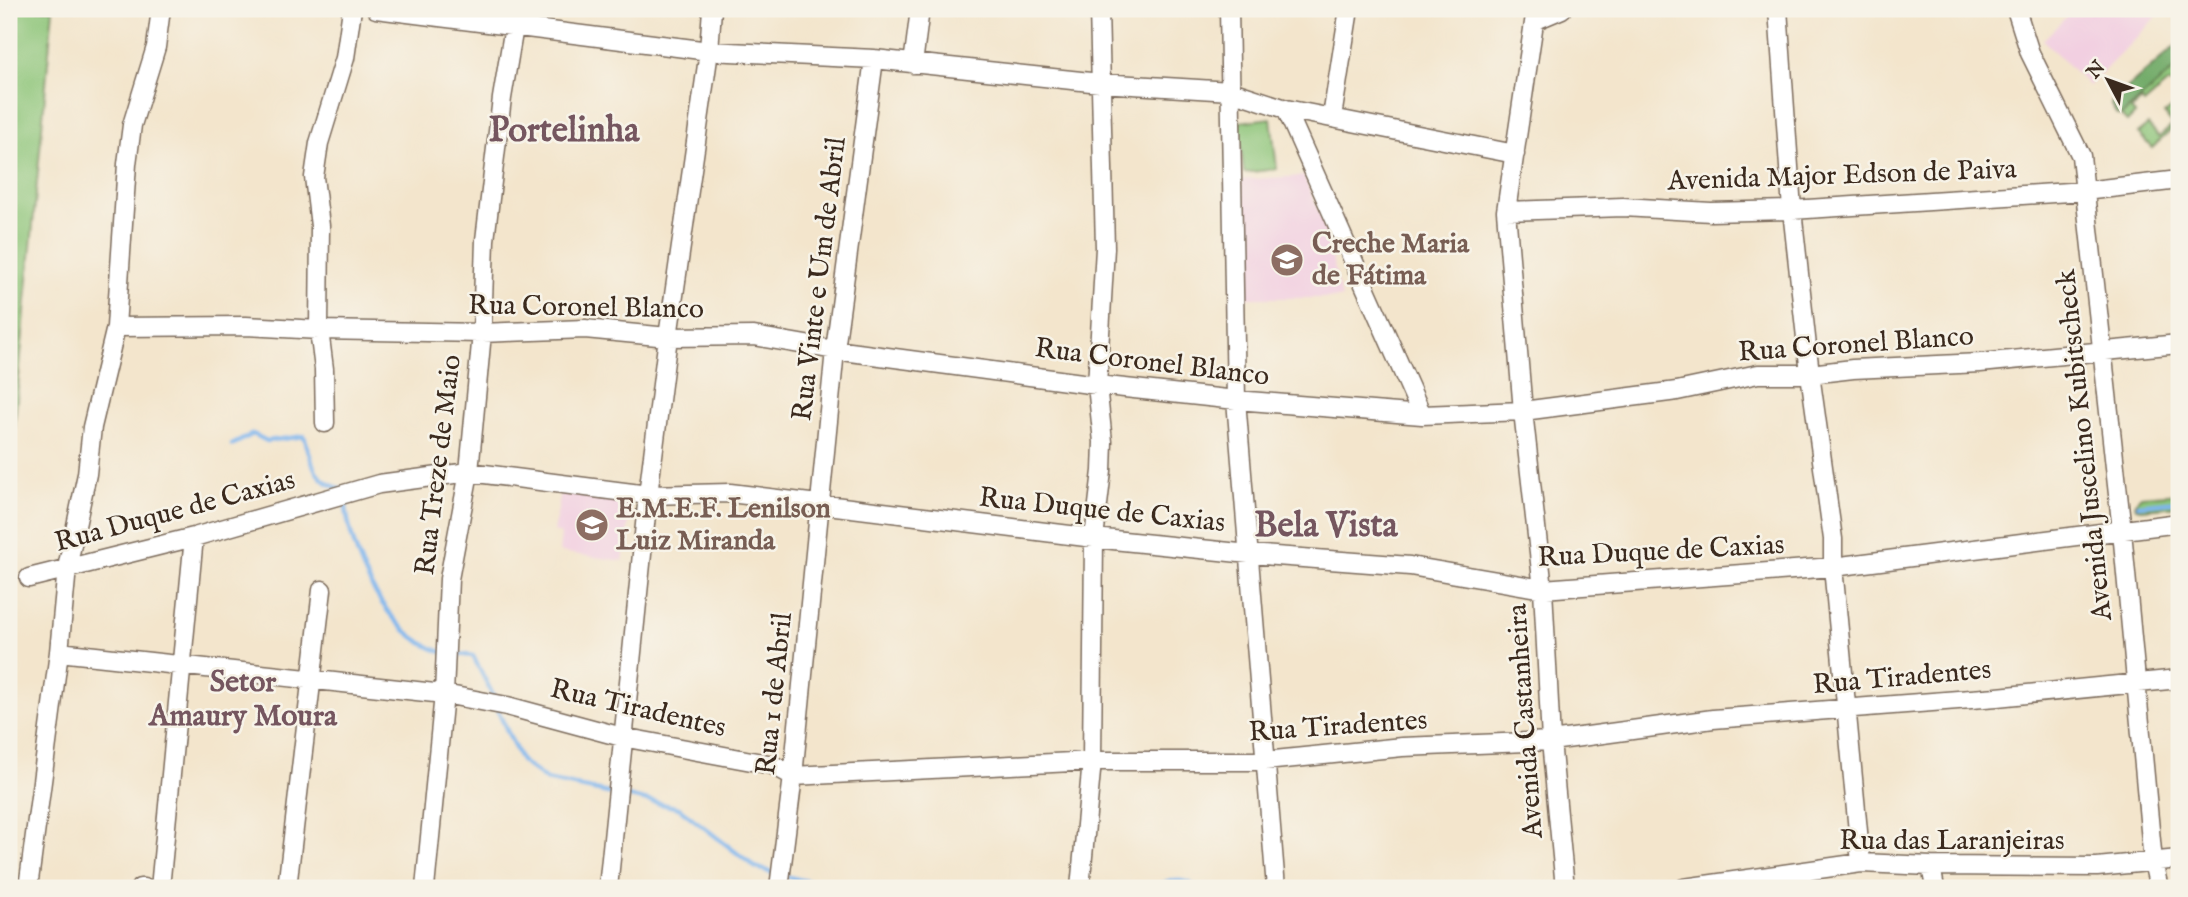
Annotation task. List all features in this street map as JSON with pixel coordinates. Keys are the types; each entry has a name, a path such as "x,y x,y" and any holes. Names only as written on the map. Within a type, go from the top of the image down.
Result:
{"street":[{"path":"28,888 67,568 87,474 92,427 116,327 132,125 156,47 161,9"},
{"path":"325,423 324,369 319,330 320,226 314,177 319,143 345,58 352,9"},
{"path":"376,9 516,17 709,51 874,59 1100,83 1231,91 1286,109 1515,154"},
{"path":"608,888 648,495 709,51 712,9"},
{"path":"913,64 920,9"},
{"path":"1080,888 1092,761 1094,538 1102,452 1097,385 1105,248 1099,9"},
{"path":"1229,9 1236,401 1276,888"},
{"path":"1332,117 1349,9"},
{"path":"1536,14 1562,9"},
{"path":"1778,9 1792,210 1810,374 1833,539 1833,567 1861,863"},
{"name":"Avenida Juscelino Kubitscheck","path":"2016,9 2030,53 2081,156 2122,531 2152,862 2159,888"},
{"name":"Avenida Castanheira","path":"1536,14 1506,211 1523,411 1543,589 1551,741 1566,888"},
{"name":"Rua Treze de Maio","path":"425,888 444,694 449,579 469,472 482,332 485,240 502,99 516,17"},
{"name":"Rua Vinte e Um de Abril","path":"821,506 835,350 874,59"},
{"path":"1286,109 1422,415"},
{"name":"Avenida Major Edson de Paiva","path":"1506,211 1623,207 1711,212 1792,210 2084,191 2179,180"},
{"name":"Rua Coronel Blanco","path":"116,327 246,326 319,330 482,332 585,330 668,337 754,336 835,350 1097,385 1236,401 1422,415 1523,411 1677,391 1758,374 1810,374 1853,369 1980,363 2179,344"},
{"name":"Rua Duque de Caxias","path":"29,578 194,537 379,484 469,472 648,495 730,493 1094,538 1250,554 1410,566 1543,589 1833,567 2179,523"},
{"name":"Rua 1 de Abril","path":"780,887 821,506"},
{"path":"160,888 194,537"},
{"path":"287,888 322,590"},
{"path":"58,652 444,694"},
{"name":"Rua Tiradentes","path":"444,694 507,706 622,737 773,765 793,776 1092,761 1265,761 1402,747 1551,741 1713,719 1846,710 2179,679"},
{"name":"Rua das Laranjeiras","path":"1684,888 1861,863 2097,867 2179,859"},
{"path":"1931,866 1935,888"}],"shaded area":[{"path":"2074,9 2164,9 2089,86 2043,40"},
{"name":"Creche Maria de Fátima","path":"1304,176 1323,222 1342,298 1243,298 1237,180"},
{"name":"E.M.E.F. Lenilson Luiz Miranda","path":"561,492 632,502 623,561 559,552 561,534 554,532"}],"green space":[{"path":"9,9 53,9 9,485"},
{"path":"2179,43 2179,65 2121,116 2117,115 2111,105 2112,101"},
{"path":"2179,65 2179,86 2176,82 2171,85 2168,83 2144,104 2142,101 2131,110 2135,114 2127,122 2121,116"},
{"path":"2176,104 2179,107 2179,123 2152,148 2138,133 2148,125 2159,137 2173,125 2164,114"},
{"path":"1271,118 1277,169 1244,173 1238,122"},
{"path":"2179,493 2179,506 2136,508 2135,502 2141,496"}],"waterway":[{"path":"232,445 253,434 267,441 304,436 318,475 341,489"},
{"path":"345,499 354,544 374,590 403,628 421,642 442,652"},
{"path":"2138,505 2179,501"},
{"path":"450,653 473,656 495,699"},
{"path":"498,711 521,761 546,780 613,794"},
{"path":"622,795 679,808 755,867 776,874"},
{"path":"784,876 836,888"},
{"path":"1154,888 1176,880 1197,888"}],"place":[{"name":"Creche Maria de Fátima","path":"1287,260"},
{"name":"E.M.E.F. Lenilson Luiz Miranda","path":"592,525"}],"district":[{"name":"Portelinha","path":"564,131"},
{"name":"Bela Vista","path":"1326,526"},
{"name":"Setor Amaury Moura","path":"243,700"}]}
